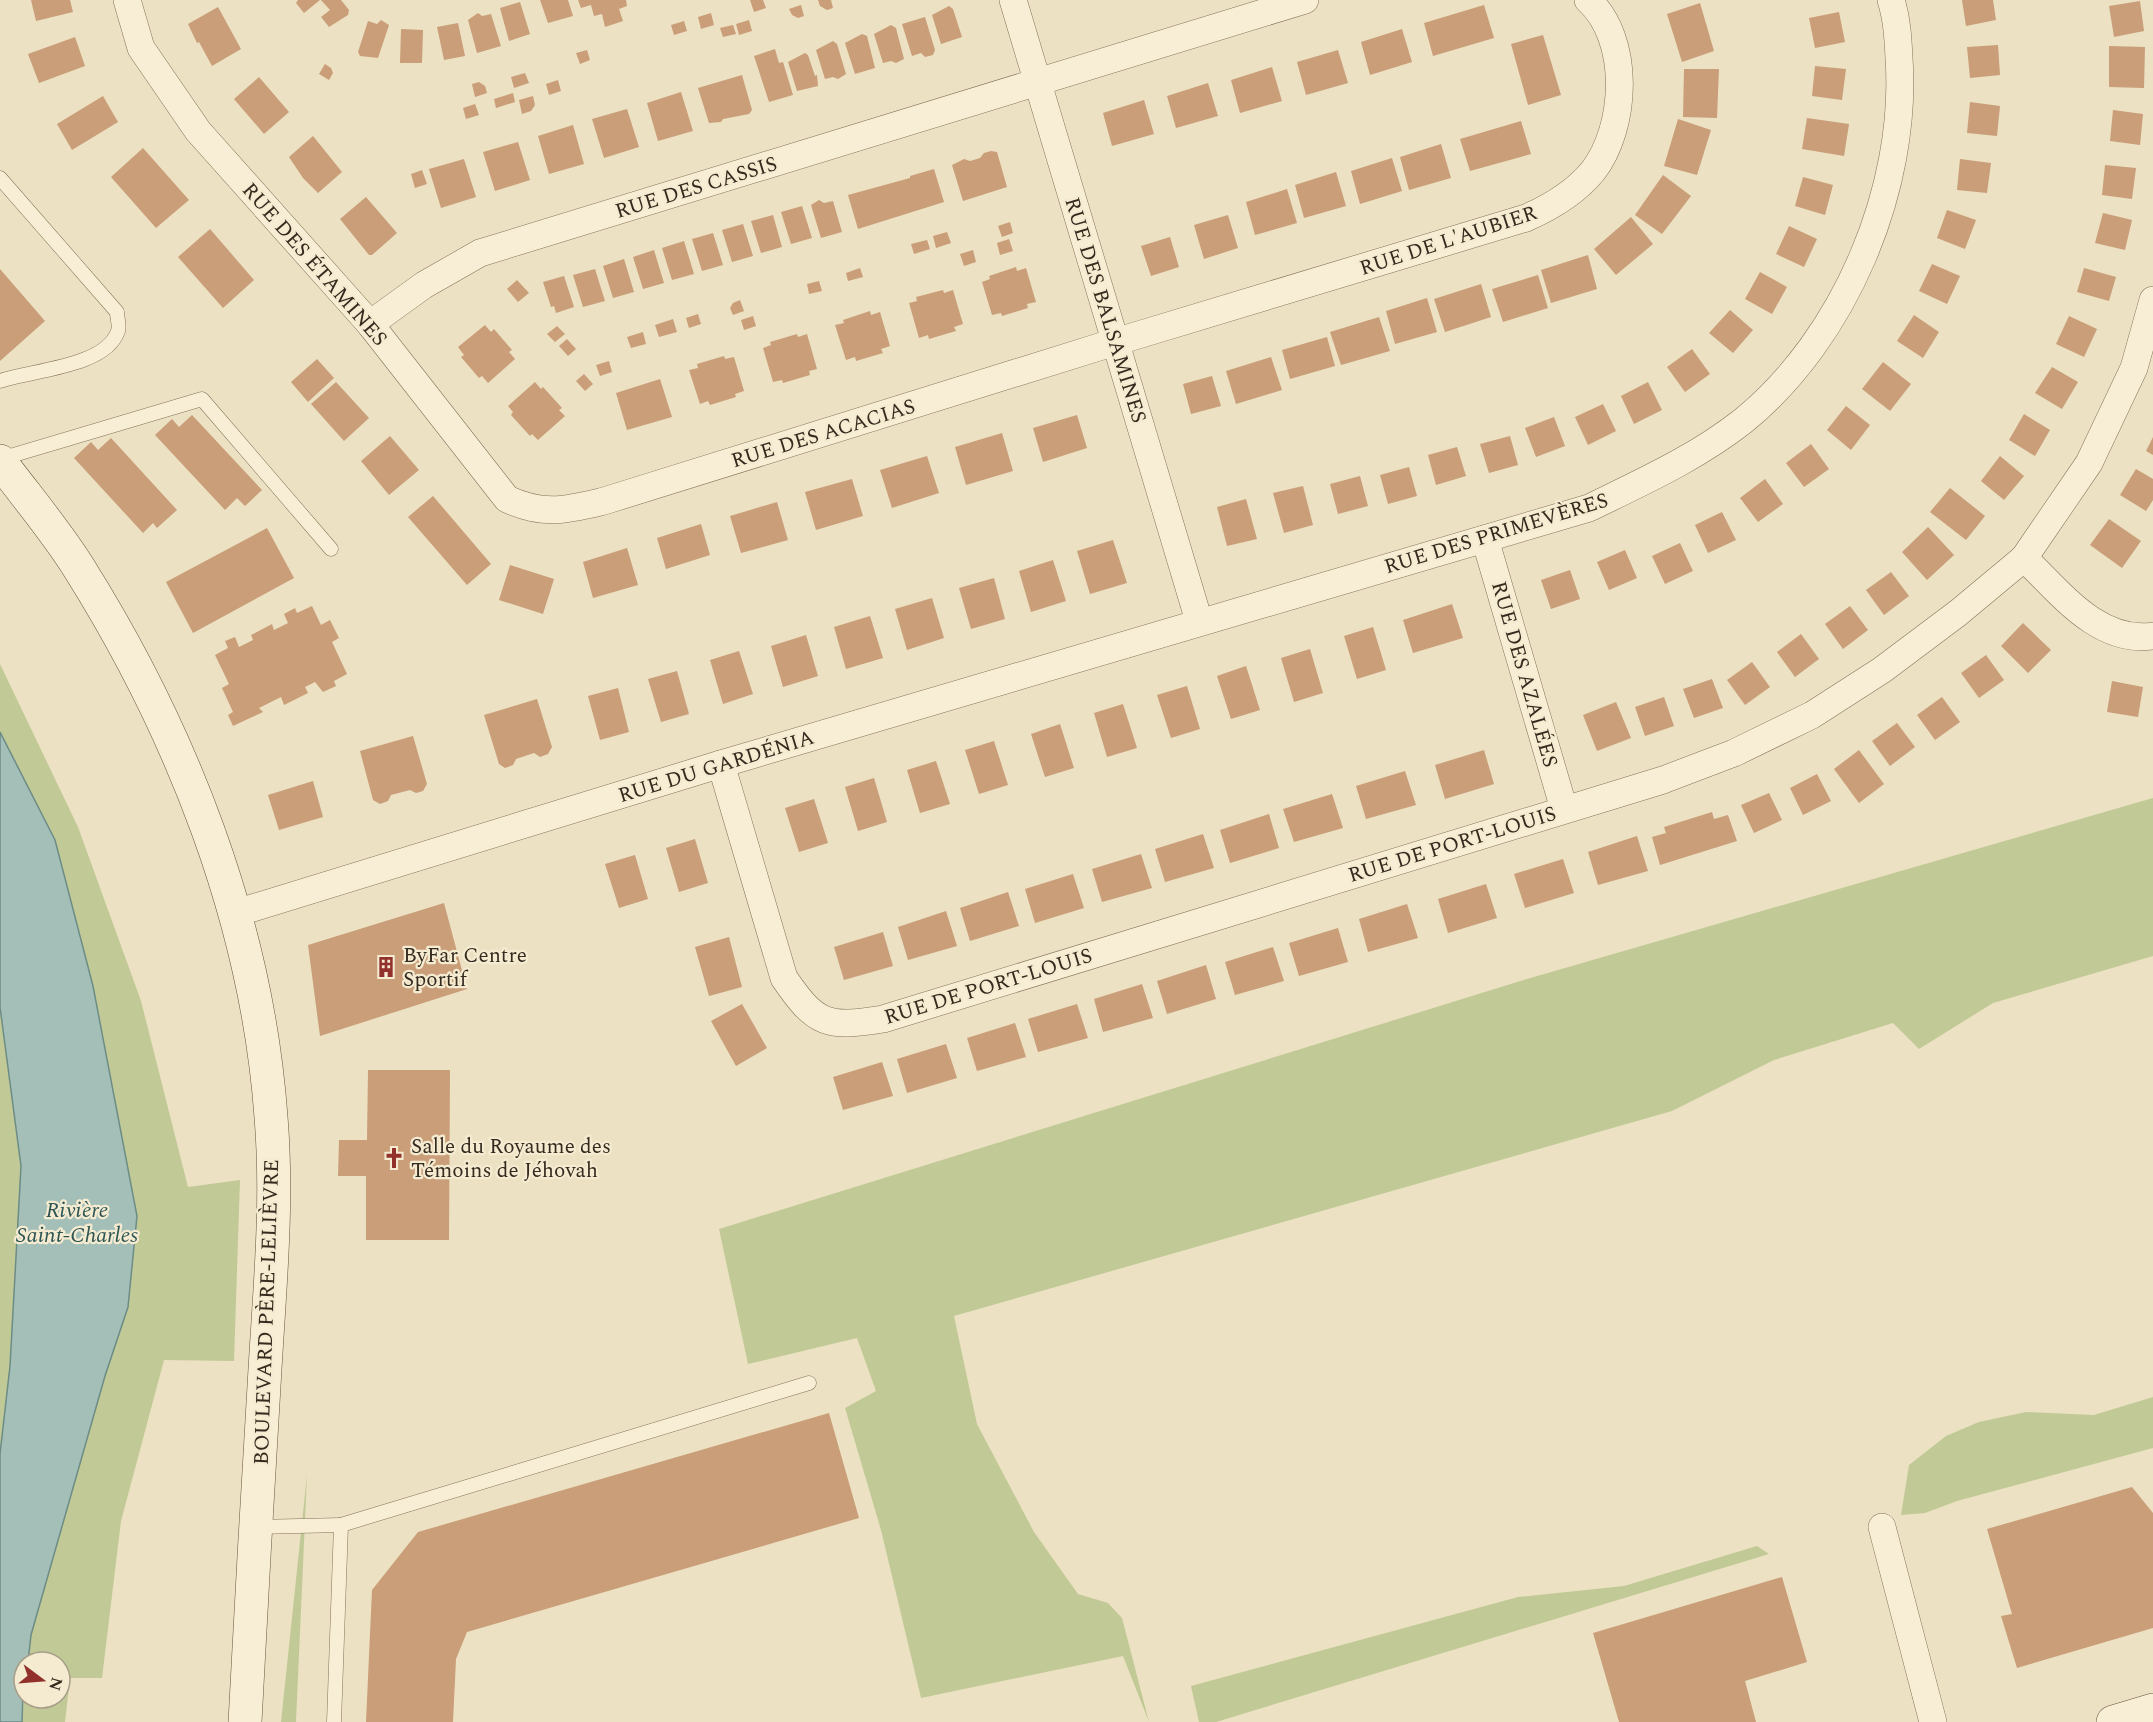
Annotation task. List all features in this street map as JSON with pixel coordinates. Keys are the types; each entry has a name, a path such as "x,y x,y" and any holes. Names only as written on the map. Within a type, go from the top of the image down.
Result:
{"main road":[{"name":"BOULEVARD PÈRE-LELIÈVRE","path":"0,460 77,565 132,658 194,792 244,950 266,1065 274,1170 244,1722"},
{"path":"2113,1722 2153,1710"}],"street":[{"name":"RUE DES ÉTAMINES","path":"127,0 141,48 198,131 370,324 507,499 529,509"},
{"name":"RUE DES BALSAMINES","path":"1012,0 1199,621"},
{"path":"1037,82 1305,0"},
{"name":"RUE DE L'AUBIER","path":"1115,342 1526,218 1555,205 1593,170 1614,129 1620,83 1614,43 1588,0"},
{"name":"RUE DES PRIMEVÈRES","path":"1199,621 1589,508 1680,464 1743,420 1797,368 1842,300 1875,227 1894,163 1901,89 1897,17 1891,0"},
{"name":"RUE DES CASSIS","path":"370,324 424,285 480,253 1037,82"},
{"name":"RUE DE PORT-LOUIS","path":"721,764 784,978 805,1008 829,1022 852,1024 883,1019 1663,780 1734,753 1812,715 1882,670 1958,613 2024,558 2089,463 2134,368 2153,300"},
{"name":"RUE DES ACACIAS","path":"529,509 561,511 604,501 1115,342"},
{"name":"RUE DES AZALÉES","path":"1485,539 1564,809"},
{"path":"2024,558 2087,617 2112,633 2153,636"},
{"name":"RUE DU GARDÉNIA","path":"233,914 721,764 1199,621"},
{"path":"1882,1527 1933,1722"}],"lane":[{"path":"0,178 117,312 119,330 108,347 92,358 0,381"},
{"path":"0,460 202,399 331,549"},
{"path":"256,1527 341,1525 809,1383"},
{"path":"334,1722 341,1525"}],"green space":[{"path":"0,664 78,827 141,1001 188,1187 240,1180 234,1361 164,1360 121,1521 102,1678 72,1678 72,1650 29,1650 31,1635 105,1376 128,1307 93,986 55,840 0,732"},
{"path":"2153,798 2153,956 1993,1003 1919,1049 1893,1023 1774,1060 1672,1111 954,1316 977,1424 1034,1532 1078,1594 1108,1603 1122,1618 1149,1722 1123,1656 921,1698 881,1530 845,1408 876,1391 857,1338 748,1364 719,1229 1527,979"},
{"path":"0,1007 21,1166 10,1366 0,1454"},
{"path":"2153,1397 2153,1448 1957,1501 1925,1513 1901,1515 1909,1465 1946,1436 1979,1422 2026,1412 2094,1415"},
{"path":"307,1475 296,1722 281,1722"},
{"path":"1757,1546 1769,1554 1216,1722 1199,1722 1191,1686 1518,1597 1624,1586"},
{"path":"23,1710 66,1710 65,1722 22,1722"}],"water":[{"name":"Rivière Saint-Charles","path":"0,732 55,840 93,986 137,1216 128,1307 105,1376 31,1635 29,1650 12,1650 12,1710 22,1710 22,1722 0,1722 0,1454 10,1366 21,1166 0,1007"}],"building":[{"path":"31,0 70,0 73,12 36,21"},
{"path":"298,0 320,0 304,13 296,3"},
{"path":"321,0 341,0 349,10 348,15 329,27 321,17 330,10"},
{"path":"540,0 568,0 573,16 548,23"},
{"path":"578,0 626,0 627,6 619,9 623,21 605,27 602,14 594,16 591,5 581,8"},
{"path":"750,0 763,0 766,8 754,12"},
{"path":"818,0 831,0 833,8 827,10 820,6"},
{"path":"1962,0 1993,0 1996,20 1966,26"},
{"path":"2140,1 2144,31 2114,37 2109,6"},
{"path":"520,2 530,34 509,41 500,8"},
{"path":"1700,3 1714,51 1682,62 1667,14"},
{"path":"801,5 804,16 798,18 792,15 789,9"},
{"path":"1484,5 1494,38 1433,56 1424,23"},
{"path":"949,6 953,9 962,37 941,44 932,15"},
{"path":"218,7 241,49 212,66 188,24"},
{"path":"1839,12 1845,42 1815,48 1809,18"},
{"path":"478,13 482,16 491,14 501,46 477,53 468,20"},
{"path":"711,13 714,25 701,29 698,17"},
{"path":"925,17 935,50 933,55 925,57 921,53 912,56 902,24"},
{"path":"381,20 389,25 378,58 360,56 358,52 368,21 377,24"},
{"path":"749,20 752,31 739,35 736,24"},
{"path":"684,21 687,31 674,35 671,25"},
{"path":"458,23 465,56 444,60 437,27"},
{"path":"733,25 736,34 723,37 720,28"},
{"path":"891,25 896,28 904,59 896,63 891,61 883,63 874,34"},
{"path":"401,29 423,30 422,63 400,63"},
{"path":"1402,29 1412,62 1370,75 1361,42"},
{"path":"862,34 867,36 875,68 855,74 845,43"},
{"path":"1543,35 1561,95 1528,105 1511,44"},
{"path":"75,37 85,66 39,83 28,54"},
{"path":"833,41 837,44 846,74 838,79 833,77 825,79 816,50"},
{"path":"1998,45 2000,75 1970,78 1967,47"},
{"path":"2109,46 2145,47 2144,88 2109,87"},
{"path":"775,49 779,63 783,62 793,95 769,102 754,56"},
{"path":"587,50 590,60 580,64 576,53"},
{"path":"1338,50 1348,83 1306,95 1297,62"},
{"path":"805,53 808,55 815,76 817,75 818,86 797,91 788,62"},
{"path":"325,64 331,68 333,73 329,80 319,74"},
{"path":"1815,66 1846,69 1842,100 1812,96"},
{"path":"1272,67 1282,101 1240,113 1231,80"},
{"path":"1684,69 1719,69 1717,118 1683,117"},
{"path":"525,73 529,83 514,88 511,77"},
{"path":"742,75 752,110 749,114 709,123 698,88"},
{"path":"259,77 289,112 264,134 234,99"},
{"path":"558,80 561,91 549,95 546,84"},
{"path":"479,82 485,86 487,93 475,97 472,84"},
{"path":"1208,83 1218,116 1176,128 1167,96"},
{"path":"681,92 693,131 658,141 647,103"},
{"path":"513,93 515,102 496,108 494,99"},
{"path":"103,96 118,122 72,150 57,124"},
{"path":"533,96 535,105 531,111 522,114 519,100"},
{"path":"1144,100 1154,134 1112,146 1103,113"},
{"path":"1970,102 2000,106 1997,136 1967,133"},
{"path":"475,104 479,115 466,119 463,108"},
{"path":"627,109 639,147 604,158 592,119"},
{"path":"2113,110 2143,114 2140,145 2110,141"},
{"path":"1807,118 1849,124 1844,156 1802,149"},
{"path":"1678,119 1711,130 1697,175 1664,166"},
{"path":"1521,121 1531,154 1470,171 1460,139"},
{"path":"573,125 584,164 549,174 538,136"},
{"path":"313,136 342,172 318,193 303,178 289,157"},
{"path":"518,142 530,180 495,191 483,152"},
{"path":"1441,144 1451,178 1409,190 1400,157"},
{"path":"143,148 189,200 156,228 111,177"},
{"path":"997,152 1007,187 963,201 952,165 964,159 970,161 980,158 984,153"},
{"path":"1392,158 1402,191 1360,204 1351,171"},
{"path":"464,159 476,197 441,208 429,169"},
{"path":"1960,159 1991,163 1987,193 1957,190"},
{"path":"2105,165 2136,168 2132,199 2102,195"},
{"path":"934,169 944,202 858,229 848,195"},
{"path":"422,170 427,184 415,188 411,174"},
{"path":"1336,172 1346,206 1304,218 1295,185"},
{"path":"1663,175 1691,196 1662,234 1635,215"},
{"path":"1803,177 1833,185 1825,215 1795,206"},
{"path":"1287,189 1297,223 1255,235 1246,202"},
{"path":"366,197 397,233 372,255 369,255 340,219"},
{"path":"819,200 824,203 833,201 842,232 821,238 811,205"},
{"path":"802,206 812,238 791,244 781,212"},
{"path":"1947,210 1976,220 1965,249 1937,238"},
{"path":"2103,213 2132,220 2125,250 2095,243"},
{"path":"773,215 782,247 761,253 751,221"},
{"path":"1228,215 1238,248 1204,259 1194,225"},
{"path":"1631,217 1653,244 1616,275 1594,249"},
{"path":"1010,222 1013,233 1002,237 998,226"},
{"path":"743,224 753,256 732,262 722,230"},
{"path":"1789,226 1817,239 1804,267 1776,254"},
{"path":"210,229 254,280 223,308 178,257"},
{"path":"947,232 951,243 936,248 933,236"},
{"path":"713,233 723,265 702,271 692,239"},
{"path":"1170,237 1179,267 1151,276 1141,246"},
{"path":"1009,239 1013,251 1000,255 997,243"},
{"path":"927,240 930,249 914,254 911,244"},
{"path":"684,241 694,274 672,280 662,248"},
{"path":"654,250 664,283 643,289 633,257"},
{"path":"973,250 976,262 964,266 960,254"},
{"path":"1588,255 1597,289 1551,303 1541,270"},
{"path":"624,259 634,292 613,298 603,266"},
{"path":"1932,264 1960,276 1947,304 1919,291"},
{"path":"1016,267 1017,271 1026,268 1036,302 1027,304 1028,308 1002,316 1001,313 992,315 982,282 990,279 989,276"},
{"path":"860,268 863,277 848,281 846,273"},
{"path":"2084,268 2116,277 2109,301 2077,292"},
{"path":"0,269 45,321 0,361"},
{"path":"595,269 605,301 583,307 573,275"},
{"path":"1760,272 1787,287 1772,314 1745,299"},
{"path":"1538,275 1548,308 1503,322 1492,289"},
{"path":"564,276 574,307 556,313 554,306 551,307 543,282"},
{"path":"517,280 529,293 518,302 507,289"},
{"path":"819,281 822,291 809,294 807,284"},
{"path":"1481,284 1491,317 1445,332 1434,299"},
{"path":"943,290 944,293 953,290 963,324 954,327 956,331 929,339 928,335 919,338 909,303 917,301 916,297"},
{"path":"1427,298 1437,332 1395,344 1386,311"},
{"path":"740,300 744,311 733,315 730,308 733,303"},
{"path":"1730,310 1753,330 1733,353 1709,333"},
{"path":"870,311 871,315 880,312 890,346 881,349 883,353 856,361 855,357 846,360 835,325"},
{"path":"698,314 701,324 689,328 686,318"},
{"path":"1914,315 1939,332 1923,358 1897,341"},
{"path":"753,316 756,326 744,330 741,320"},
{"path":"2069,316 2097,329 2084,357 2056,344"},
{"path":"1379,317 1390,351 1341,365 1330,332"},
{"path":"673,319 677,332 659,337 655,325"},
{"path":"485,325 491,332 494,329 512,350 509,352 515,359 488,383 482,376 479,378 461,357 464,355 458,347"},
{"path":"557,326 565,334 555,342 547,334"},
{"path":"643,332 646,344 631,348 627,337"},
{"path":"797,334 798,337 807,334 817,369 809,371 810,375 783,383 782,380 773,382 763,348 771,345 770,342"},
{"path":"1327,337 1335,366 1290,379 1282,350"},
{"path":"567,339 576,349 568,356 559,346"},
{"path":"1692,349 1710,374 1685,392 1667,367"},
{"path":"724,356 725,359 734,357 744,391 735,394 736,397 710,405 708,401 700,404 689,370 698,368 697,364"},
{"path":"1271,357 1282,390 1236,404 1226,371"},
{"path":"317,359 334,378 308,402 291,382"},
{"path":"609,361 612,372 600,376 596,365"},
{"path":"1883,362 1911,384 1890,411 1862,389"},
{"path":"2052,367 2078,382 2062,409 2035,393"},
{"path":"584,374 593,384 585,391 576,381"},
{"path":"1212,376 1221,406 1191,414 1183,384"},
{"path":"660,379 672,417 627,430 616,393"},
{"path":"336,382 369,418 344,441 311,404"},
{"path":"535,382 541,389 543,387 562,408 559,410 565,416 538,440 532,434 530,436 511,415 513,412 508,406"},
{"path":"1648,382 1662,410 1634,424 1621,396"},
{"path":"1603,404 1616,431 1588,445 1575,417"},
{"path":"1846,406 1870,425 1851,450 1827,430"},
{"path":"2024,414 2050,430 2035,456 2009,440"},
{"path":"192,415 262,490 245,506 237,498 225,510 155,435 172,419 179,427"},
{"path":"1077,415 1087,448 1043,462 1033,428"},
{"path":"1554,417 1565,446 1536,457 1525,428"},
{"path":"1002,433 1013,471 966,485 955,447"},
{"path":"390,436 419,470 389,495 361,461"},
{"path":"1510,436 1518,465 1489,473 1480,444"},
{"path":"2153,437 2153,455 2146,451"},
{"path":"111,438 177,510 157,528 153,523 143,533 74,458 91,442 98,450"},
{"path":"1811,444 1829,469 1804,487 1786,463"},
{"path":"1457,447 1466,476 1436,485 1428,455"},
{"path":"927,456 939,493 892,508 880,470"},
{"path":"2000,456 2024,476 2004,500 1981,481"},
{"path":"1409,467 1417,496 1388,504 1380,475"},
{"path":"2136,469 2153,479 2153,500 2146,511 2120,495"},
{"path":"1360,476 1368,506 1338,514 1330,484"},
{"path":"852,479 863,516 816,530 805,492"},
{"path":"1765,479 1783,504 1758,522 1740,498"},
{"path":"1303,486 1313,525 1284,533 1273,493"},
{"path":"1950,488 1985,516 1966,540 1930,512"},
{"path":"433,496 491,564 467,585 408,517"},
{"path":"1246,499 1257,539 1227,546 1217,507"},
{"path":"777,502 788,540 741,553 730,516"},
{"path":"1722,512 1736,540 1708,553 1695,525"},
{"path":"2109,519 2141,541 2122,568 2090,545"},
{"path":"701,524 710,555 666,569 657,538"},
{"path":"1928,527 1954,555 1927,580 1902,552"},
{"path":"267,528 294,578 193,633 166,582"},
{"path":"1113,540 1127,583 1090,594 1077,551"},
{"path":"1680,543 1693,571 1665,584 1652,556"},
{"path":"627,548 638,585 593,598 583,562"},
{"path":"1625,550 1637,578 1609,590 1597,562"},
{"path":"1053,560 1066,601 1031,612 1019,571"},
{"path":"510,565 554,579 543,614 499,600"},
{"path":"1570,570 1580,599 1551,609 1541,580"},
{"path":"1891,572 1909,596 1884,615 1866,590"},
{"path":"994,578 1005,619 971,629 959,588"},
{"path":"932,598 944,638 907,650 895,609"},
{"path":"1452,604 1463,638 1413,653 1403,620"},
{"path":"312,606 321,625 330,620 339,638 332,642 347,674 334,681 336,686 323,692 315,682 305,687 308,693 284,705 281,697 259,708 263,712 233,726 228,715 233,712 222,688 229,684 215,655 228,648 225,641 235,637 239,647 253,640 251,635 272,624 274,630 288,623 284,614 295,608 297,613"},
{"path":"1850,606 1868,630 1843,649 1825,624"},
{"path":"870,616 883,658 846,669 834,627"},
{"path":"2023,623 2051,650 2028,673 2001,646"},
{"path":"1373,627 1386,670 1357,679 1344,636"},
{"path":"1801,634 1819,659 1795,677 1777,652"},
{"path":"806,635 818,676 783,687 771,646"},
{"path":"1310,649 1323,693 1294,702 1281,658"},
{"path":"739,651 753,694 723,704 710,660"},
{"path":"1986,655 2004,680 1979,698 1961,673"},
{"path":"1752,662 1770,687 1745,705 1727,680"},
{"path":"1246,666 1260,710 1231,719 1217,676"},
{"path":"677,671 689,714 661,722 648,679"},
{"path":"1712,679 1723,708 1694,718 1683,689"},
{"path":"2112,681 2143,687 2138,717 2107,712"},
{"path":"1187,686 1200,729 1171,738 1157,695"},
{"path":"618,688 629,732 600,740 588,696"},
{"path":"1664,697 1674,726 1645,736 1635,707"},
{"path":"1942,697 1960,722 1935,740 1917,715"},
{"path":"537,699 552,747 548,754 540,757 534,753 516,759 513,765 505,768 499,764 484,715"},
{"path":"1616,702 1631,738 1597,751 1583,715"},
{"path":"1123,704 1137,748 1107,757 1094,713"},
{"path":"1897,723 1915,747 1890,766 1872,741"},
{"path":"1060,724 1074,768 1045,777 1031,734"},
{"path":"413,736 427,784 423,791 416,793 410,790 391,795 388,801 380,804 373,800 360,751"},
{"path":"994,741 1008,785 979,794 965,750"},
{"path":"1484,750 1494,784 1445,799 1435,765"},
{"path":"1859,750 1884,784 1859,803 1834,769"},
{"path":"936,761 950,804 920,813 907,770"},
{"path":"1405,771 1416,805 1366,819 1356,786"},
{"path":"1817,774 1831,801 1803,815 1790,788"},
{"path":"874,778 887,822 858,831 845,787"},
{"path":"313,781 323,817 279,830 268,795"},
{"path":"1769,793 1782,820 1754,833 1741,805"},
{"path":"1332,794 1343,828 1294,842 1283,809"},
{"path":"814,799 828,843 799,852 785,808"},
{"path":"1712,812 1714,819 1728,815 1737,841 1660,865 1652,837 1666,833 1664,827"},
{"path":"1269,814 1279,848 1230,863 1220,830"},
{"path":"1203,834 1214,868 1165,882 1155,849"},
{"path":"1637,836 1648,871 1598,885 1588,852"},
{"path":"695,839 708,883 679,892 666,848"},
{"path":"1141,854 1152,888 1102,902 1092,869"},
{"path":"635,855 648,899 619,908 605,864"},
{"path":"1563,859 1574,893 1525,908 1514,874"},
{"path":"1073,874 1084,908 1035,923 1025,889"},
{"path":"1486,884 1497,918 1448,933 1438,899"},
{"path":"1008,892 1019,926 970,941 960,908"},
{"name":"ByFar Centre Sportif","path":"444,903 467,989 320,1036 308,945"},
{"path":"1407,904 1418,938 1368,952 1359,919"},
{"path":"946,911 957,946 908,960 898,927"},
{"path":"1338,928 1348,962 1299,976 1289,943"},
{"path":"883,932 893,966 844,980 834,947"},
{"path":"729,937 742,987 709,996 695,947"},
{"path":"1273,947 1284,981 1235,995 1225,962"},
{"path":"1206,965 1216,999 1167,1014 1157,981"},
{"path":"1142,984 1153,1018 1103,1032 1094,999"},
{"path":"742,1004 767,1048 736,1066 711,1021"},
{"path":"1077,1004 1088,1038 1038,1052 1028,1019"},
{"path":"1015,1023 1026,1057 977,1071 967,1038"},
{"path":"946,1044 957,1078 907,1093 897,1059"},
{"path":"882,1062 893,1096 843,1110 833,1077"},
{"name":"Salle du Royaume des Témoins de Jéhovah","path":"368,1070 450,1070 449,1240 366,1240 366,1176 338,1176 339,1140 367,1140"},
{"path":"829,1413 859,1518 467,1632 456,1659 453,1722 366,1722 372,1590 418,1532"},
{"path":"2132,1487 2153,1513 2153,1628 2017,1668 2001,1616 2012,1614 1987,1529"},
{"path":"1782,1577 1807,1662 1745,1681 1756,1722 1619,1722 1593,1633"}],"place":[{"name":"ByFar Centre Sportif","path":"386,967"},
{"name":"Salle du Royaume des Témoins de Jéhovah","path":"394,1158"}]}
